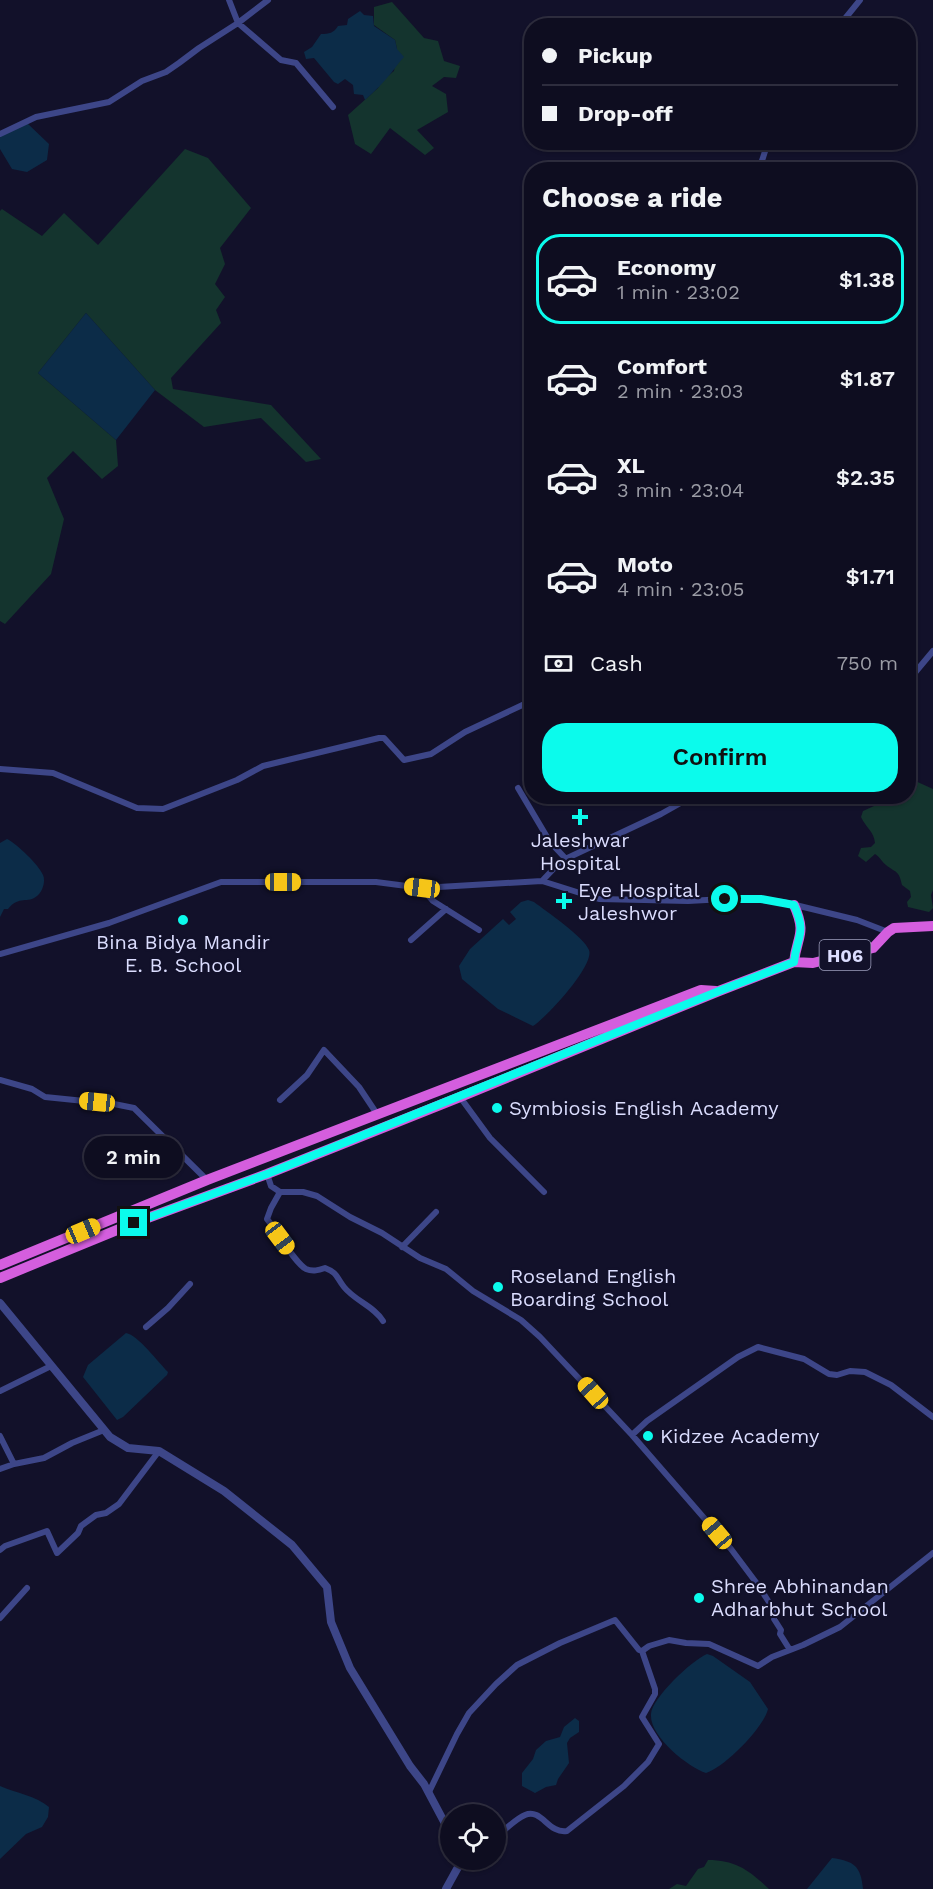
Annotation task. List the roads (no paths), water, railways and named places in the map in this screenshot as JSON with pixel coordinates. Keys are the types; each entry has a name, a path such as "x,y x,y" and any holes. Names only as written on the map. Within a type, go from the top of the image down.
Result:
{"highway":[{"path":"794,905 802,926 794,962"},
{"name":"H06","path":"0,1278 134,1223 267,1174 794,962 813,963 873,948 894,928 933,926"},
{"name":"H06","path":"0,1265 207,1180 701,990 719,991"}],"street":[{"path":"229,0 238,22 281,60 296,63 333,107"},
{"path":"0,134 36,117 109,102 142,81 166,72 268,0"},
{"path":"845,18 860,0"},
{"path":"916,671 933,651"},
{"path":"0,769 53,773 137,808 163,809 237,780 263,766 379,738 384,738 404,759 431,754 465,732 524,704"},
{"path":"518,788 524,798"},
{"path":"527,804 550,842 566,859"},
{"path":"542,881 566,859 679,804"},
{"path":"0,954 109,923 221,882 376,882 422,888 542,881 599,899 687,901 743,898 794,905 857,920 888,932"},
{"path":"422,888 433,901 479,930"},
{"path":"411,940 446,909"},
{"path":"280,1100 307,1075 324,1050 359,1088 377,1114"},
{"path":"0,1080 32,1089 45,1097 134,1108 207,1180"},
{"path":"460,1097 490,1138 543,1192"},
{"path":"267,1174 271,1186 280,1192 303,1192 317,1196 350,1217 382,1233 420,1258 446,1269 473,1291 521,1320 566,1363 711,1525 758,1585 774,1610 774,1619 790,1650"},
{"path":"280,1192 267,1219 299,1263 306,1269 316,1271 325,1268 335,1272 344,1288 379,1315 383,1321"},
{"path":"402,1247 436,1212"},
{"path":"146,1327 190,1284"},
{"path":"0,1303 110,1437 128,1448 159,1450 224,1491 292,1545 327,1587 331,1622 350,1668 410,1766 429,1792 440,1813"},
{"path":"632,1435 647,1421 738,1357 758,1347 804,1359 829,1374 837,1375 850,1371 865,1372 891,1385 933,1417"},
{"path":"0,1391 51,1366"},
{"path":"0,1469 44,1458 104,1430"},
{"path":"0,1436 14,1464"},
{"path":"0,1550 5,1546 47,1531 57,1552 78,1533 81,1526 96,1515 106,1513 119,1504 159,1450"},
{"path":"642,1651 669,1640 709,1644 758,1666 840,1627 933,1553"},
{"path":"0,1618 27,1588"},
{"path":"429,1792 469,1713 496,1684 517,1665 560,1643 615,1620 642,1651 655,1689 655,1694 642,1717 659,1744 648,1762 624,1786 574,1828 567,1831 556,1831 537,1815 531,1813 523,1815 506,1829"},
{"path":"448,1889 457,1870"}],"water":[{"path":"360,11 364,15 373,16 374,26 395,40 397,49 404,57 365,100 363,95 354,94 353,85 345,79 338,84 334,82 314,58 306,59 304,52 312,47 321,34 331,33 338,26 347,25 348,19"},
{"path":"27,123 49,144 47,160 27,172 12,169 0,149 0,136"},
{"path":"86,313 155,390 116,440 38,373"},
{"path":"7,839 41,871 44,881 37,896 16,902 8,909 4,909 0,917 0,843"},
{"path":"528,900 564,924 580,938 589,950 585,967 577,979 548,1013 533,1026 498,1009 462,979 459,966 470,949 503,919 509,925 516,919 510,912 521,902"},
{"path":"126,1333 142,1344 168,1372 123,1417 117,1420 83,1377 88,1365"},
{"path":"707,1654 750,1682 768,1709 752,1736 733,1755 706,1773 698,1770 671,1750 656,1732 651,1714 658,1699 674,1680"},
{"path":"575,1718 579,1721 579,1732 567,1743 569,1763 556,1785 535,1793 522,1786 522,1773 533,1759 536,1750 546,1741 560,1737 564,1727"},
{"path":"0,1786 32,1797 49,1807 48,1817 42,1827 26,1834 0,1859"},
{"path":"832,1858 855,1866 863,1889 807,1889"}],"place":[{"name":"Jaleshwar Hospital","path":"580,817"},
{"name":"Eye Hospital Jaleshwor","path":"564,901"},
{"name":"Bina Bidya Mandir E. B. School","path":"183,920"},
{"name":"Symbiosis English Academy","path":"497,1108"},
{"name":"Roseland English Boarding School","path":"498,1287"},
{"name":"Kidzee Academy","path":"648,1436"},
{"name":"Shree Abhinandan Adharbhut School","path":"699,1598"}]}
